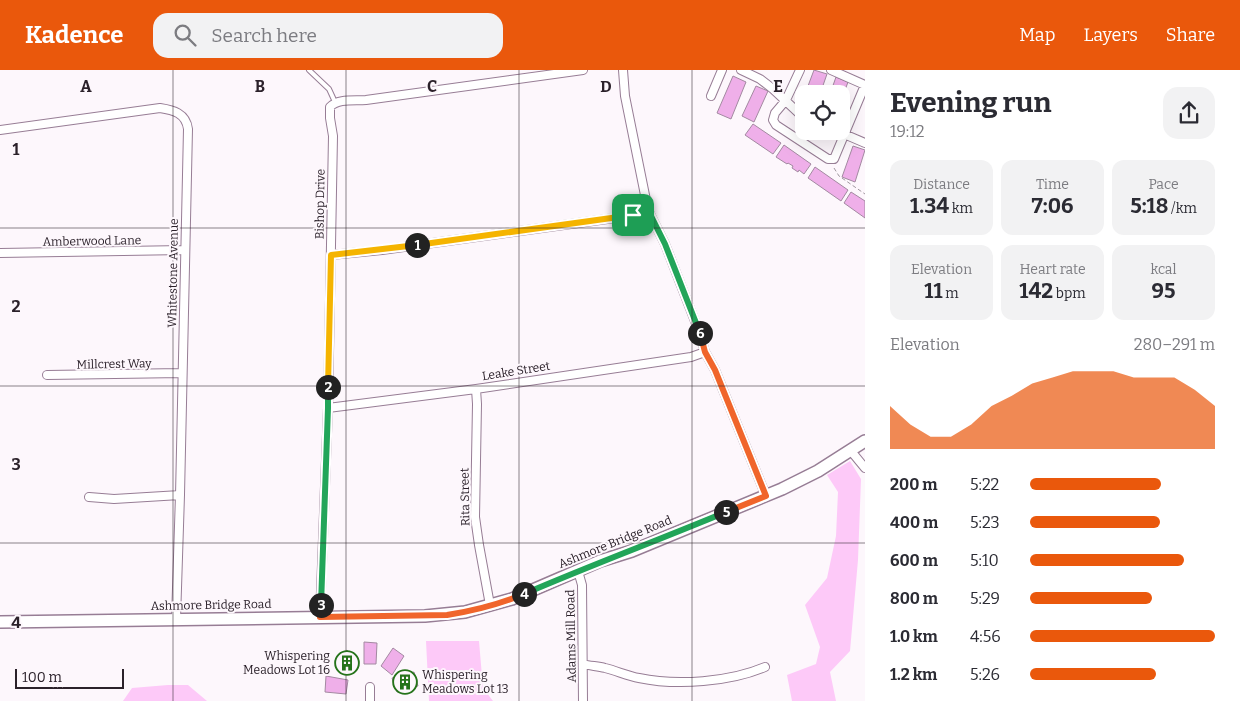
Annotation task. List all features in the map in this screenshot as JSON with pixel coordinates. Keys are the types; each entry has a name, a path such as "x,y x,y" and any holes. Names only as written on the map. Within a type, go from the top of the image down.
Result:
{"main road":[{"name":"Ashmore Bridge Road","path":"0,622 447,615 465,612 512,599 766,496 798,482 865,441"}],"street":[{"path":"335,102 366,100 582,70"},
{"path":"623,70 625,96 648,210 665,244 700,334 705,352 715,370 766,496"},
{"path":"711,96 722,70"},
{"path":"741,70 760,79 786,100 795,110"},
{"path":"800,70 786,100 775,113 773,120 776,125 828,158 834,159 842,140"},
{"path":"831,70 865,85 850,122"},
{"name":"Bishop Drive","path":"320,617 328,408 331,255 333,136 329,114 330,107 335,102"},
{"name":"Whitestone Avenue","path":"0,130 160,108 183,116 186,122 188,129 176,619"},
{"path":"850,136 865,142"},
{"path":"331,255 374,251 629,216 648,210"},
{"name":"Amberwood Lane","path":"0,253 184,250"},
{"name":"Leake Street","path":"328,408 476,389 691,357 705,352"},
{"name":"Millcrest Way","path":"47,375 182,373"},
{"name":"Rita Street","path":"476,389 476,517 490,605"},
{"path":"851,451 865,468"},
{"path":"89,497 114,499 180,495"},
{"name":"Adams Mill Road","path":"578,571 582,585 583,701"},
{"path":"582,664 638,678 674,682 741,675 765,667"},
{"path":"370,687 370,701"}],"lane":[{"path":"309,70 329,89 335,102"}],"path":[{"path":"828,158 839,176 865,194"}],"shaded area":[{"path":"850,461 861,479 858,560 850,651 830,672 836,701 792,701 787,675 816,664 820,647 805,605 827,578 836,536 838,492 827,475"},
{"path":"426,641 479,641 483,688 493,701 429,701"},
{"path":"188,685 207,701 123,701 132,688"}],"building":[{"path":"814,70 827,74 823,85 808,85"},
{"path":"733,76 746,82 731,119 717,113"},
{"path":"836,77 848,82 847,85 833,85"},
{"path":"756,86 768,91 754,122 742,116"},
{"path":"753,124 781,143 773,154 745,135"},
{"path":"784,145 811,164 804,174 776,157"},
{"path":"853,146 865,150 855,182 842,177"},
{"path":"815,167 848,190 841,201 808,178"},
{"path":"851,192 865,201 865,218 844,203"},
{"path":"364,642 377,643 376,664 364,664"},
{"path":"393,648 404,656 392,675 381,666"},
{"name":"Whispering Meadows Lot 16","path":"347,650 359,666 348,675 335,660"},
{"name":"Whispering Meadows Lot 13","path":"414,672 418,686 397,692 392,678"},
{"path":"326,676 348,680 346,694 325,692"}],"place":[{"name":"Whispering Meadows Lot 16","path":"347,663"},
{"name":"Whispering Meadows Lot 13","path":"405,682"}],"route":[{"path":"648,210 657,227 700,334 705,352 715,370 766,496 512,599 465,612 425,616 320,617 326,492 331,255 382,250 633,215 648,210"}]}
